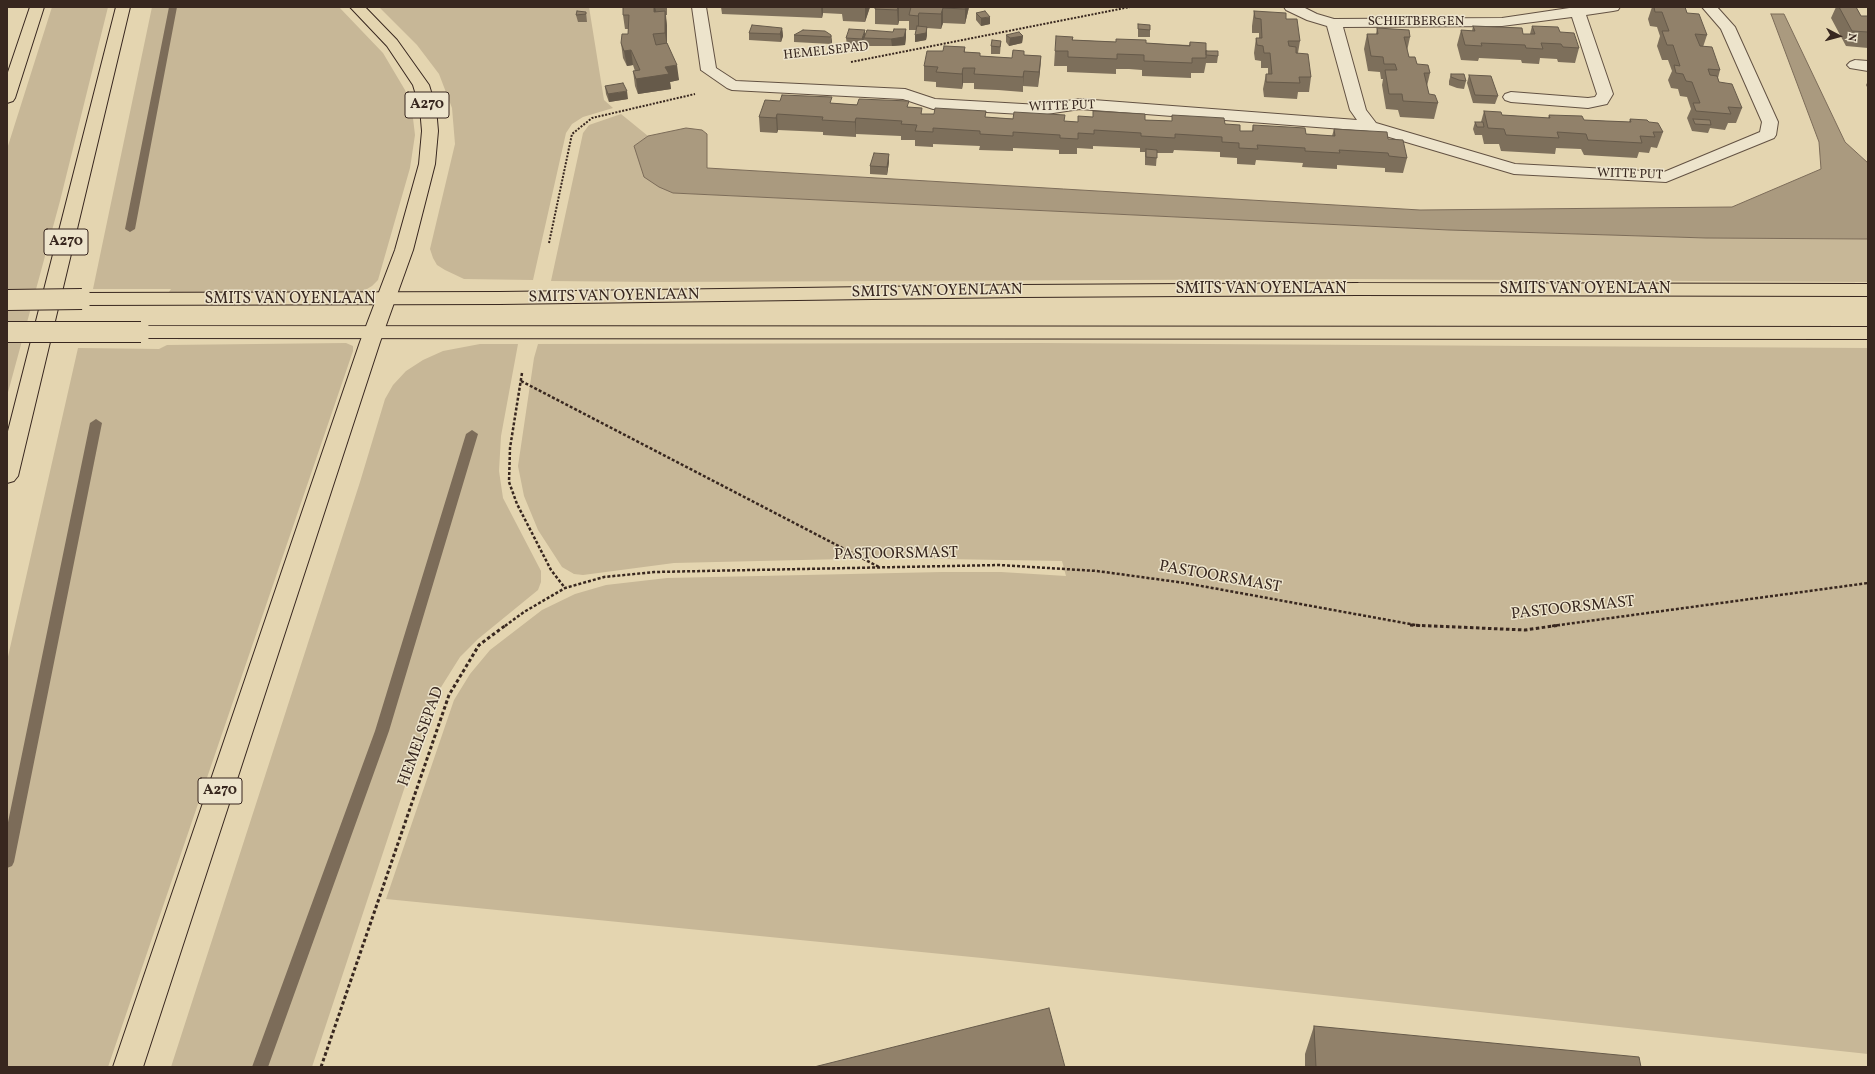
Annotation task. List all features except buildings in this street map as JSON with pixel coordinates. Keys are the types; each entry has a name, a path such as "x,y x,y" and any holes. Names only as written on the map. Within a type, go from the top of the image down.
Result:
{"main road":[{"path":"7,98 37,7"},
{"name":"A270","path":"7,476 123,7"},
{"name":"A270","path":"128,1067 374,332 404,250 426,164 430,131 428,108 421,85 392,43 357,7"},
{"name":"SMITS VAN OYENLAAN","path":"7,300 387,299 1051,291 1868,290"},
{"name":"SMITS VAN OYENLAAN","path":"7,332 1868,333"}],"street":[{"path":"699,7 709,70 732,85"},
{"name":"SCHIETBERGEN","path":"1291,7 1312,17 1334,23 1502,22 1542,12 1577,11 1613,7"},
{"name":"WITTE PUT","path":"732,85 905,94 933,104 1040,110 1080,104 1370,126 1514,169 1666,177 1768,135 1770,122 1728,27 1709,7"},
{"path":"1511,97 1588,103 1601,101 1605,94 1577,11"},
{"path":"1334,23 1358,110 1370,126"}],"path":[{"name":"HEMELSEPAD","path":"847,63 1130,7"},
{"path":"549,243 572,134 592,118 732,85"},
{"path":"522,373 510,448 509,482 517,504 550,570 565,588"},
{"path":"521,381 879,568"},
{"name":"PASTOORSMAST","path":"565,588 604,577 654,572 999,565 1097,571 1185,583 1414,626 1525,630 1868,583"},
{"name":"HEMELSEPAD","path":"321,1067 449,695 479,645 524,612 565,588"}],"shaded area":[{"path":"52,7 108,7 60,201 7,396 7,149"},
{"path":"152,7 339,7 383,53 405,90 412,110 415,135 410,168 378,280 372,286 362,292 169,292 171,289 93,289"},
{"path":"379,7 589,7 604,100 613,108 583,117 572,124 566,133 533,280 464,279 437,265 433,258 430,249 455,144 452,108 439,74 417,45"},
{"path":"1771,14 1784,14 1845,142 1868,163 1868,239 1706,238 1449,230 673,193 659,187 644,177 634,146 648,136 686,128 702,130 707,134 707,168 1420,210 1732,207 1821,169 1819,142"},
{"path":"621,114 648,136 634,146 673,193 1449,230 1706,238 1868,239 1868,282 1354,279 658,282 551,281 583,133 589,125"},
{"path":"346,343 353,346 353,351 108,1067 7,1067 7,661 78,348 159,349 167,345"},
{"path":"1040,343 1868,348 1868,1054 982,958 386,899 454,700 470,674 490,650 542,610 575,594 606,585 667,578 942,572 1001,572 1066,576 1062,561 887,558 674,563 583,575 574,574 562,567 538,530 524,496 518,466 534,358 538,344"},
{"path":"480,344 518,344 501,436 499,471 503,498 541,571 541,582 538,590 478,639 460,657 438,692 420,741 312,1067 171,1067 360,482 385,399 393,385 406,371 423,360 443,351"}],"waterway":[{"path":"130,229 173,7"},
{"path":"7,862 96,423"},
{"path":"260,1067 382,731 472,434"}]}
